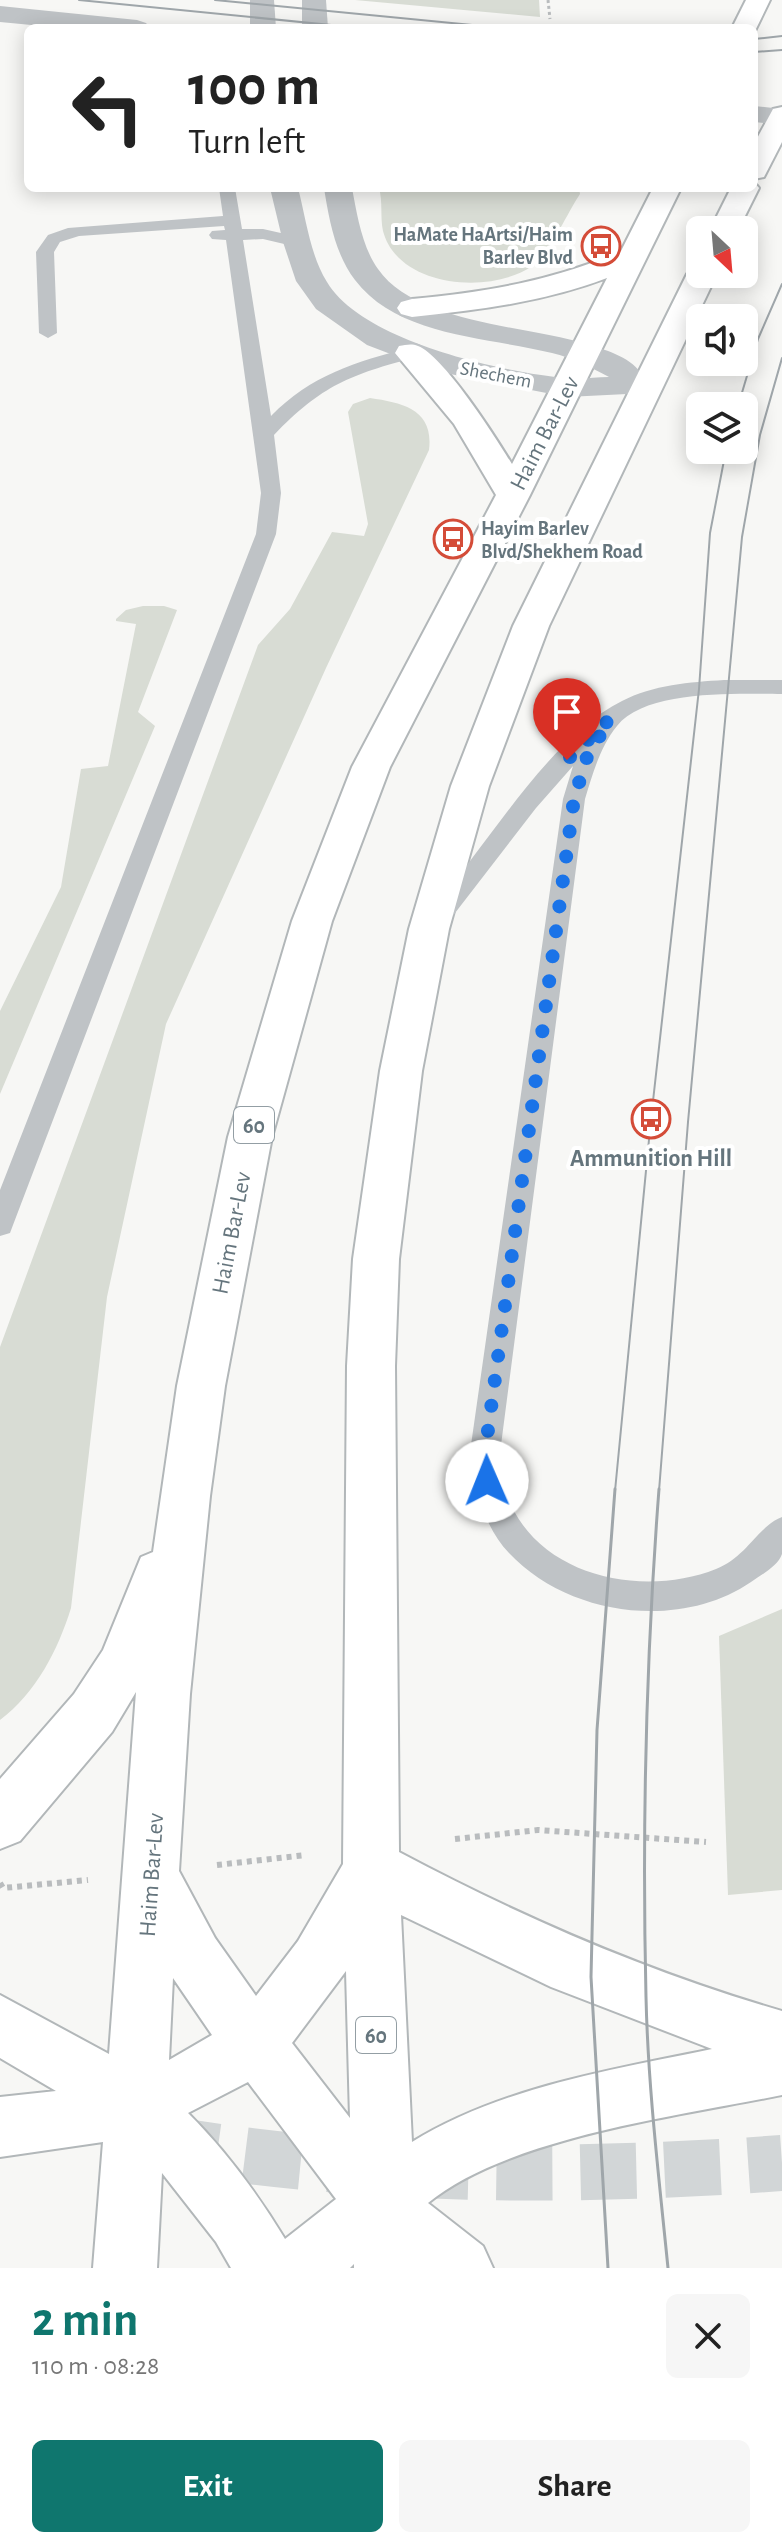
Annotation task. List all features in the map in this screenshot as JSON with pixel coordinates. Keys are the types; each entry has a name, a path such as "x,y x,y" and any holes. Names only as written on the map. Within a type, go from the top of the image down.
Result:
{"highway":[{"path":"747,24 758,0"},
{"path":"758,163 782,116"},
{"path":"731,216 743,192"},
{"name":"Haim Bar-Lev","path":"125,2268 163,1694 185,1496 201,1386 250,1137 312,921 371,767 633,256 656,196"},
{"path":"412,308 545,291 573,283 633,256"},
{"name":"60","path":"386,2268 381,2202 371,1868 371,1366 376,1259 401,1071 429,929 470,786 531,626 695,288"},
{"path":"410,353 456,402 484,443 513,495"},
{"path":"0,1821 93,1713 122,1667 142,1623 185,1496"},
{"path":"0,2127 88,2115 136,2103 199,2077 253,2041 280,2011 334,1937 371,1868 464,1919 591,1977 719,2024 782,2041"},
{"path":"151,1873 166,1911 195,1960 321,2132 381,2202 420,2239 461,2268"},
{"path":"0,2025 136,2103 195,2163 238,2220 267,2268"},
{"path":"300,2268 412,2177 454,2151 501,2131 596,2103 782,2065"}],"street":[{"path":"262,0 263,24"},
{"path":"314,0 315,24"},
{"path":"0,14 98,24"},
{"path":"0,34 24,37"},
{"path":"758,114 782,116"},
{"name":"Shechem","path":"285,192 297,242 311,281 327,303 352,323 410,353 446,364 567,388 647,384"},
{"name":"Shechem","path":"339,192 350,239 367,276 386,295 412,308 480,329 584,353 647,384"}],"lane":[{"path":"0,1225 266,534 271,493 228,192"},
{"path":"48,333 45,258 79,245 232,226 297,242"},
{"path":"264,434 317,386 342,374 410,353"},
{"path":"429,929 548,782 610,719 631,706 680,691 782,687"},
{"path":"610,719 587,757 574,799 486,1445 487,1481 503,1520 518,1543 558,1574 605,1593 679,1594 706,1588 752,1565 782,1531"}],"path":[{"path":"548,0 550,19"}],"shaded area":[{"path":"355,0 539,0 540,17"},
{"path":"380,192 580,194 551,243 532,266 494,281 471,283 426,275 407,265 392,250 383,231"},
{"path":"370,398 405,406 421,417 427,426 429,450 326,668 166,1024 107,1297 71,1608 44,1670 24,1697 0,1720 0,1347 258,645 290,609 332,532 364,536 368,524 348,412 353,404"},
{"path":"164,606 177,610 138,712 155,726 0,1094 0,1011 61,887 81,769 108,766 136,624 116,619 126,610"},
{"path":"782,1609 782,1890 728,1895 719,1636"}],"tunnel":[{"path":"162,2143 316,2163 471,2172 627,2171 782,2163"}],"tram line":[{"path":"79,0 321,24"},
{"path":"215,0 462,24"},
{"path":"758,39 782,36"},
{"path":"758,52 782,50"},
{"path":"742,392 758,339 782,284"},
{"path":"659,1491 688,1122 742,537 760,435 782,358"},
{"path":"615,1491 651,1119 699,689 710,533 723,464"},
{"path":"608,2268 591,1977 597,1730 615,1489"},
{"path":"659,1489 648,1679 645,1933 649,2065 668,2268"}],"place":[{"name":"HaMate HaArtsi/Haim Barlev Blvd","path":"601,246"},
{"name":"Hayim Barlev Blvd/Shekhem Road","path":"453,539"},
{"name":"Ammunition Hill","path":"651,1119"}],"route":[{"path":"487,1481 486,1445 574,799 587,757 610,719 567,760"}]}
